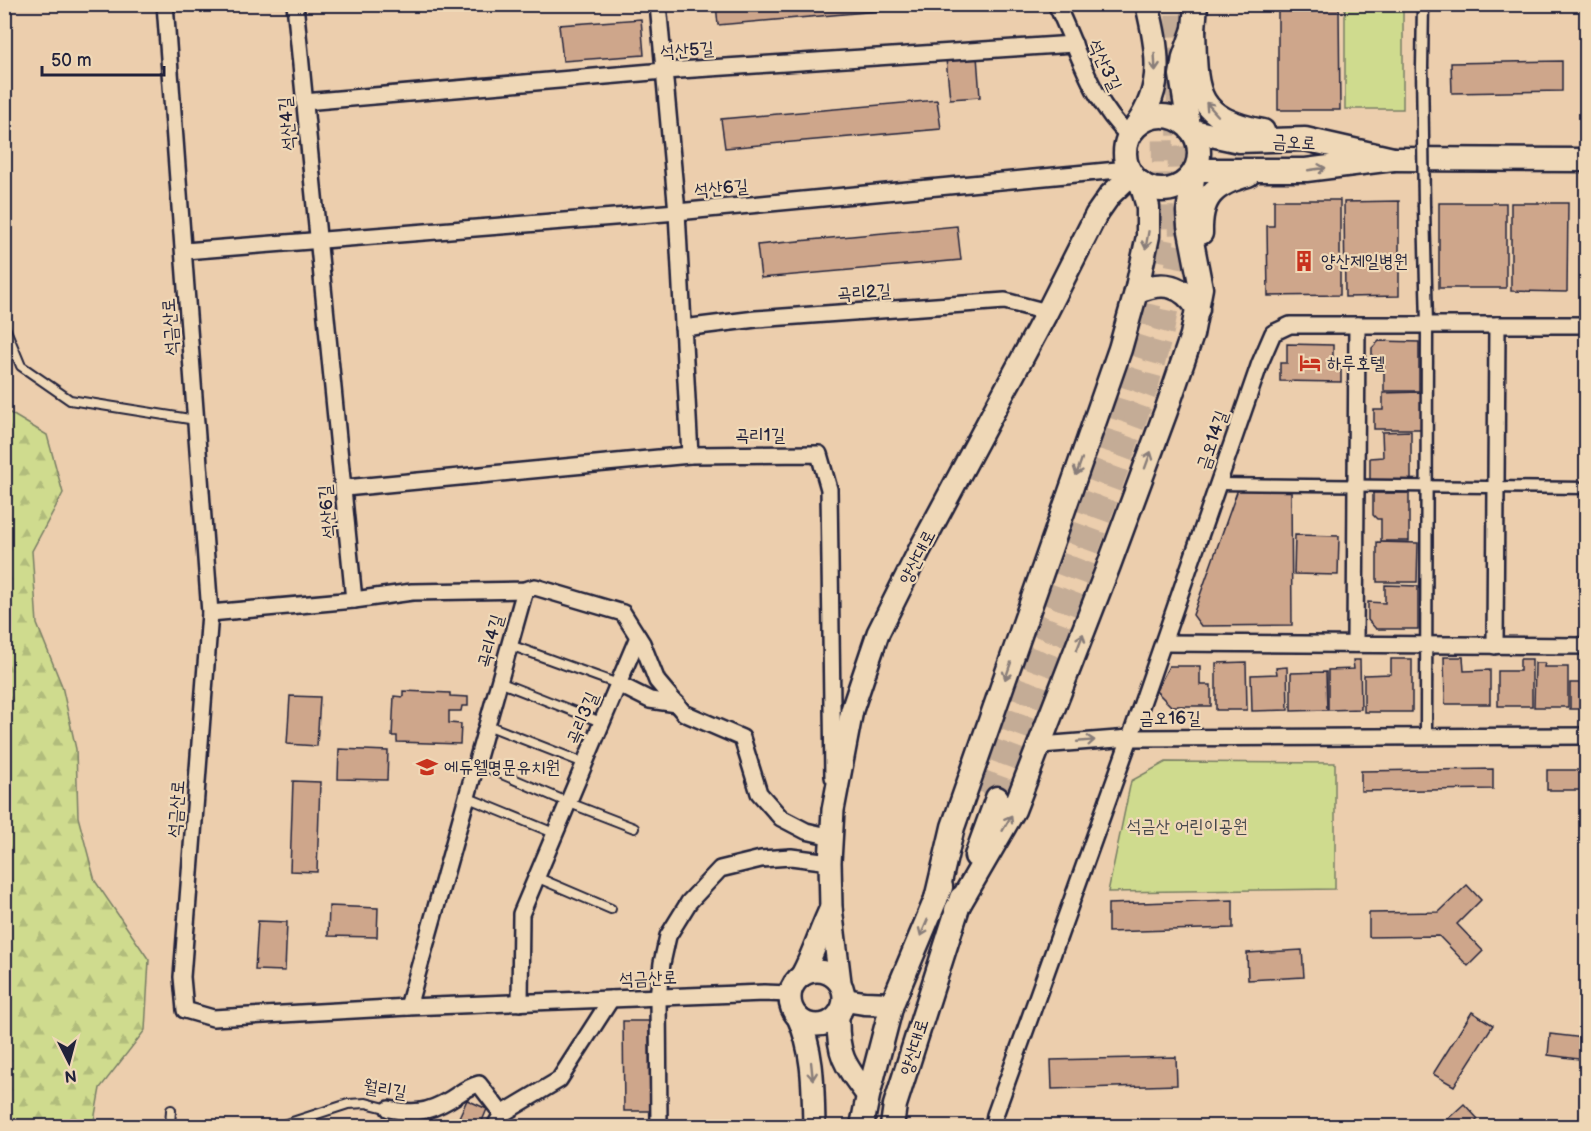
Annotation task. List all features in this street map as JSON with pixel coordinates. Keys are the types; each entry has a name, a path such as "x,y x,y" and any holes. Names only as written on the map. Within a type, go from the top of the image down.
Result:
{"main road":[{"path":"936,899 953,827 1120,349 1136,292 1148,236 1148,207 1125,158 1125,147 1151,101 1156,84 1156,62 1147,4"},
{"path":"1196,4 1195,69 1202,98 1218,117 1228,123 1305,139"},
{"path":"1194,28 1184,57 1181,75 1191,129 1200,151 1188,212 1199,298"},
{"path":"1132,132 1144,120 1155,116 1179,119 1191,129"},
{"name":"금오로","path":"1191,129 1239,141 1305,139 1394,159"},
{"name":"금오로","path":"1195,171 1306,170 1394,159 1587,160"},
{"path":"956,910 1014,810 1041,745 1166,411 1192,335 1199,298 1204,255 1202,209 1214,190 1225,183 1271,170"},
{"path":"1134,175 1152,189 1164,190 1176,188 1186,182 1195,171"},
{"name":"양산대로","path":"868,1096 841,1057 837,1030 841,999 831,908 830,862 833,810 852,710 878,633 1096,215 1110,195 1134,175"},
{"path":"1136,292 1152,286 1170,286 1180,289 1191,297 1199,298"},
{"name":"양산대로","path":"862,1126 892,1004 962,836 988,794 956,910 896,1105 892,1126"},
{"path":"802,975 831,908"},
{"path":"814,1126 810,1051 805,1033 790,1002 790,994 796,980 802,975 810,971 827,972 841,999"},
{"path":"841,999 892,1004"},
{"path":"798,1017 813,1025 831,1022 841,999"}],"street":[{"name":"석금산로","path":"165,4 210,614 182,977 184,1010 213,1018 408,1007 790,994"},
{"name":"석산4길","path":"295,4 317,241"},
{"path":"658,4 677,212 690,454"},
{"name":"석산3길","path":"1056,4 1093,90 1116,124 1132,132"},
{"path":"1423,4 1427,324 1426,737"},
{"name":"석산5길","path":"304,102 664,71 1074,44"},
{"name":"석산6길","path":"185,251 1134,175"},
{"name":"석산6길","path":"317,241 345,488 354,600"},
{"name":"곡리2길","path":"683,328 756,319 1005,301 1047,312"},
{"name":"금오14길","path":"1130,738 1260,363 1273,333 1290,325 1587,325"},
{"path":"1355,644 1357,325"},
{"path":"1496,646 1497,325"},
{"name":"곡리1길","path":"345,488 690,454 819,454 829,489 833,810"},
{"path":"1218,484 1587,488"},
{"path":"525,590 535,587 623,612 638,636 657,681 677,704"},
{"name":"곡리4길","path":"210,614 412,592 525,590 408,1007"},
{"path":"618,684 638,636"},
{"path":"1164,643 1587,646"},
{"name":"곡리3길","path":"520,1003 521,914 618,684 650,700 677,704 684,713 742,738 759,793 781,818 806,831 832,837"},
{"name":"금오16길","path":"993,1126 1021,1038 1130,738 1587,736"},
{"path":"1041,745 1130,738"},
{"path":"647,1126 659,1126 658,997 662,963 668,936 689,902 720,869 760,858 791,857 830,862"},
{"name":"월리길","path":"389,1109 410,1113 426,1110 447,1101 470,1086 479,1084 501,1122 559,1080 611,999"}],"lane":[{"path":"4,325 21,366 70,400 196,420"},
{"path":"510,645 618,684"},
{"path":"499,682 601,722"},
{"path":"487,725 584,764"},
{"path":"476,763 634,828"},
{"path":"466,797 554,833"},
{"path":"536,877 611,909"},
{"name":"월리길","path":"280,1126 348,1104 366,1103 389,1109"},
{"path":"170,1126 171,1110"}],"green space":[{"path":"1345,5 1403,5 1403,109 1345,109"},
{"path":"5,410 47,435 63,493 32,551 37,624 62,686 76,749 78,817 95,881 149,960 145,1030 100,1088 93,1126 5,1126"},
{"name":"석금산 어린이공원","path":"1166,762 1335,763 1335,889 1108,892 1131,781"}],"building":[{"path":"716,4 911,4 912,8 718,25"},
{"path":"1278,9 1339,9 1340,110 1278,110"},
{"path":"641,19 644,55 563,61 559,25"},
{"path":"977,56 980,97 950,99 946,59"},
{"path":"1562,61 1562,91 1452,93 1451,63"},
{"path":"937,100 941,129 725,148 721,119"},
{"name":"양산제일병원","path":"1274,200 1340,200 1340,295 1268,296 1267,226 1274,226"},
{"path":"1399,201 1399,296 1345,297 1344,202"},
{"path":"1439,203 1506,203 1506,288 1439,288"},
{"path":"1511,203 1568,203 1567,292 1511,291"},
{"path":"957,226 961,260 761,278 757,245"},
{"path":"1379,341 1419,342 1419,391 1384,391 1384,361 1372,361 1372,348"},
{"name":"하루호텔","path":"1287,344 1333,345 1333,366 1341,366 1341,382 1280,381 1280,363 1287,363"},
{"path":"1421,392 1421,429 1374,429 1374,410 1383,410 1383,393"},
{"path":"1411,431 1411,482 1370,482 1370,458 1383,457 1382,432"},
{"path":"1238,489 1291,490 1292,625 1201,626 1193,615"},
{"path":"1373,493 1409,493 1409,541 1381,541 1381,519 1373,515"},
{"path":"1295,535 1339,536 1338,575 1294,574"},
{"path":"1377,542 1418,543 1417,582 1377,582"},
{"path":"1385,585 1418,586 1418,629 1376,629 1368,620 1368,602 1385,603"},
{"path":"1444,657 1463,657 1464,671 1490,670 1490,704 1445,704"},
{"path":"1391,659 1412,659 1412,712 1364,712 1364,675 1391,674"},
{"path":"1520,659 1532,659 1532,706 1498,706 1498,671 1520,671"},
{"path":"1353,660 1360,660 1361,709 1328,710 1328,670 1354,669"},
{"path":"1246,662 1247,710 1216,710 1216,663"},
{"path":"1583,662 1586,662 1586,709 1570,709 1570,683 1583,683"},
{"path":"1535,663 1545,663 1544,667 1568,667 1568,707 1534,707"},
{"path":"1169,666 1200,666 1200,685 1211,685 1211,706 1171,706 1156,691"},
{"path":"1287,667 1288,710 1252,711 1251,675 1277,674 1276,668"},
{"path":"1326,672 1327,710 1291,711 1291,673"},
{"path":"403,691 450,693 450,696 468,697 468,706 462,706 461,711 449,711 449,723 461,724 460,744 397,742 397,736 392,736 394,696 403,697"},
{"path":"290,696 320,697 317,746 287,744"},
{"path":"339,749 388,751 387,780 338,779"},
{"path":"1493,769 1493,789 1361,791 1361,771"},
{"path":"1547,770 1586,770 1586,790 1547,790"},
{"path":"293,781 320,782 317,872 290,871"},
{"path":"1467,885 1481,900 1457,924 1483,951 1468,966 1439,936 1369,937 1369,913 1439,912"},
{"path":"1233,900 1233,928 1108,932 1108,904"},
{"path":"329,906 378,908 377,937 328,936"},
{"path":"258,921 287,922 285,971 255,970"},
{"path":"1302,950 1304,977 1248,980 1247,953"},
{"path":"1472,1012 1493,1025 1454,1086 1433,1074"},
{"path":"623,1021 649,1021 650,1111 624,1111"},
{"path":"1550,1034 1584,1038 1586,1036 1586,1060 1548,1055"},
{"path":"1176,1057 1177,1085 1052,1089 1051,1060"},
{"path":"467,1100 487,1109 480,1126 455,1126"},
{"path":"1464,1104 1478,1119 1471,1126 1440,1126"}],"tunnel":[{"path":"997,798 1147,388 1163,331 1180,245 1176,4"},
{"path":"978,791 1103,462 1146,325 1164,238 1162,93"}],"place":[{"name":"양산제일병원","path":"1304,261"},
{"name":"하루호텔","path":"1310,363"},
{"name":"에듀웰명문유치원","path":"427,767"}]}
